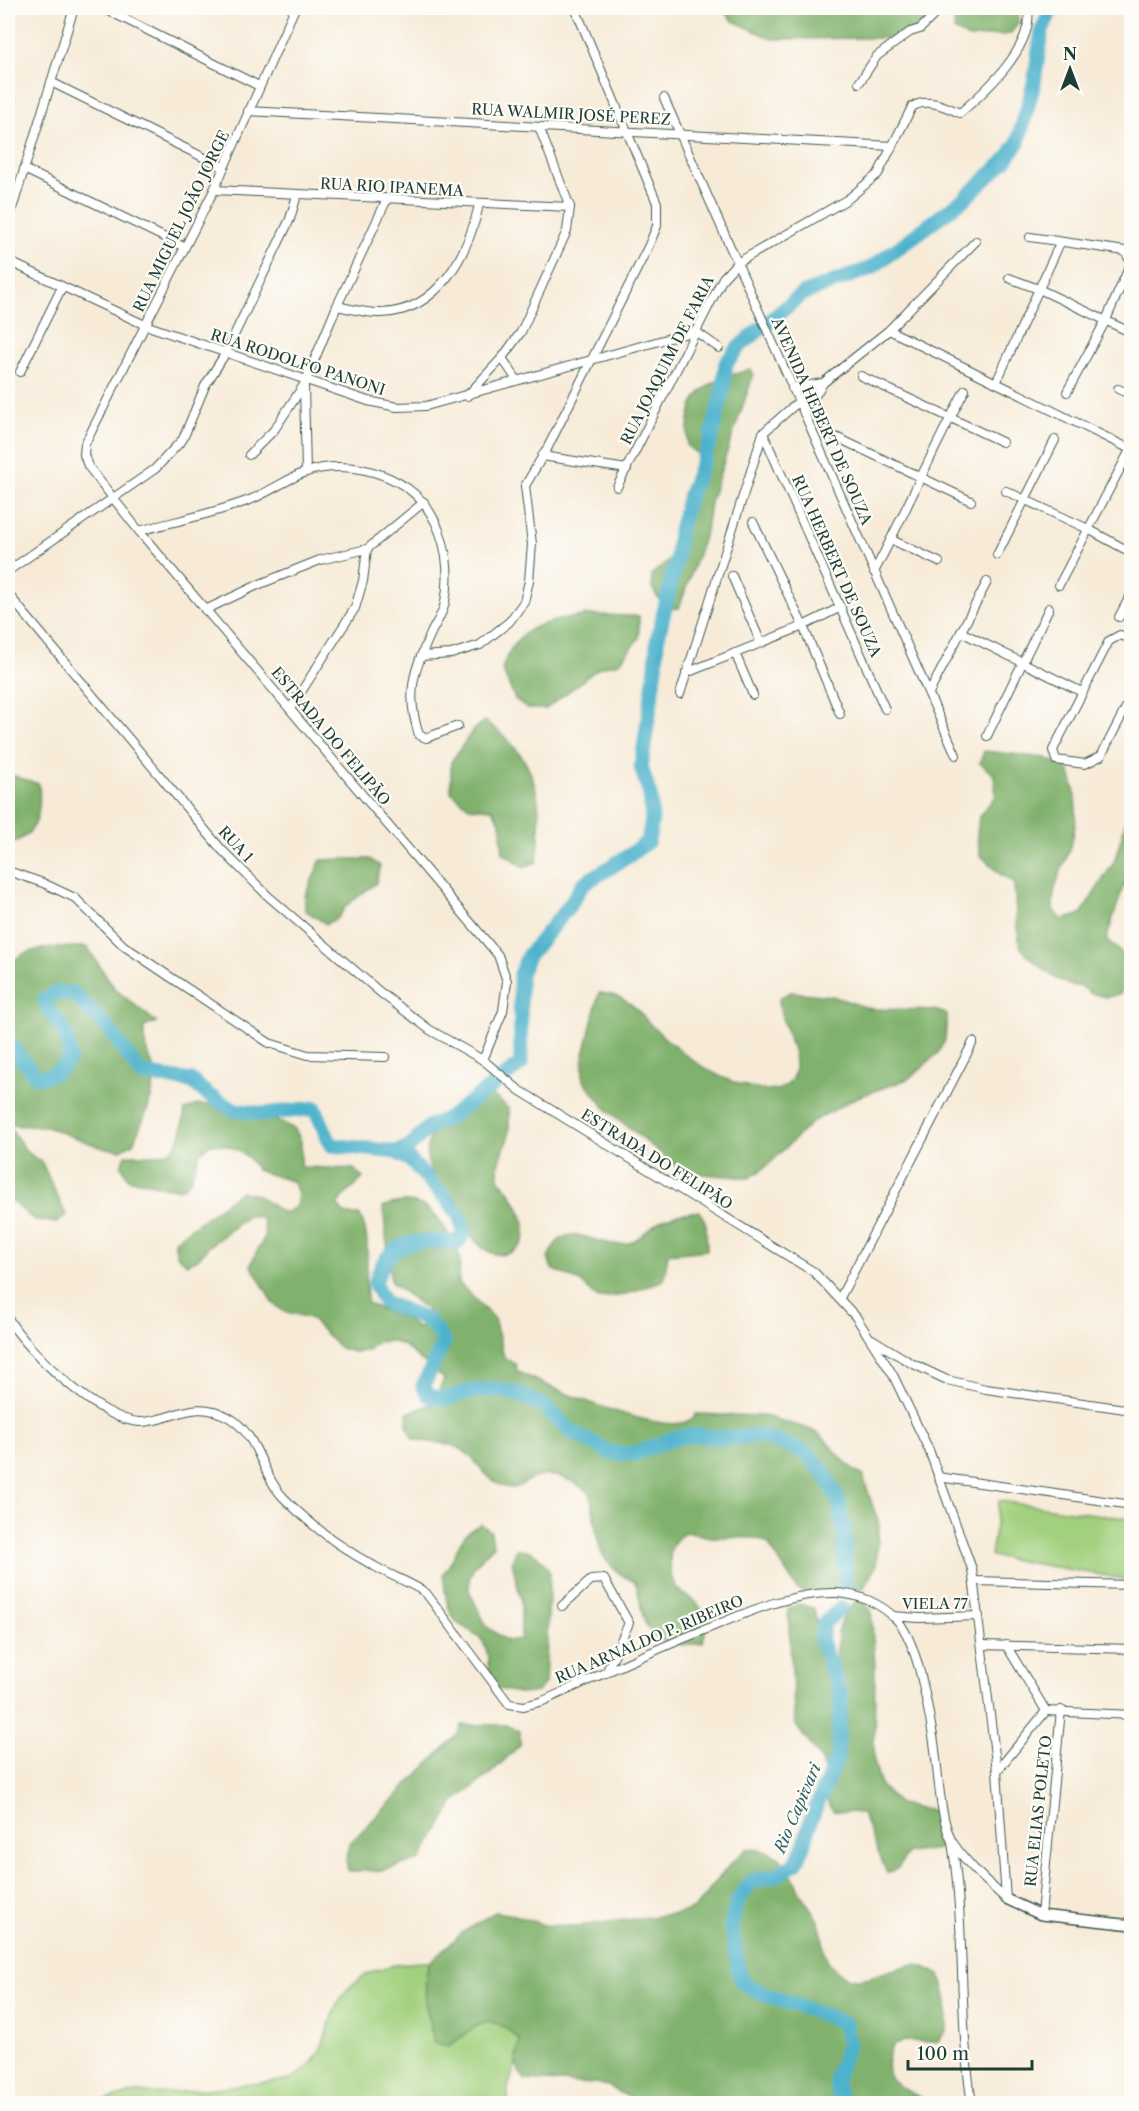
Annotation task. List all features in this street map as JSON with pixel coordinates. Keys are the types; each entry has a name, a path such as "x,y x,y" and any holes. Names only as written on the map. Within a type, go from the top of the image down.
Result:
{"street":[{"path":"8,222 74,8"},
{"path":"103,8 259,86"},
{"name":"RUA MIGUEL JOÃO JORGE","path":"85,444 214,190 295,8"},
{"path":"422,656 451,654 480,645 509,622 524,602 529,581 532,544 525,486 570,404 657,226 657,203 575,8"},
{"path":"859,83 877,56 910,32 920,29 941,8"},
{"name":"RUA JOAQUIM DE FARIA","path":"617,487 723,278 737,263 848,199 878,174 907,115 919,103 942,106 960,113 994,84 1023,36 1029,18 1028,8"},
{"path":"51,82 223,167"},
{"name":"AVENIDA HEBERT DE SOUZA","path":"664,98 956,755"},
{"name":"RUA WALMIR JOSÉ PEREZ","path":"248,111 892,146"},
{"path":"467,396 502,358 521,332 567,231 570,207 539,127"},
{"path":"24,169 184,247"},
{"name":"RUA RIO IPANEMA","path":"214,190 479,205 570,207"},
{"path":"8,571 159,466 183,439 206,386 225,354 290,219 297,195"},
{"path":"249,455 274,430 306,382 337,306 387,199"},
{"path":"337,306 381,314 408,309 428,298 451,272 467,247 479,205"},
{"path":"1030,237 1125,251 1131,263 1106,320 1067,392"},
{"path":"804,413 824,383 889,330 976,242"},
{"path":"996,384 1041,290 1060,243"},
{"name":"RUA RODOLFO PANONI","path":"8,261 145,325 306,382 368,401 397,407 426,406 467,396 593,358 695,331"},
{"path":"1009,278 1041,290 1131,333"},
{"path":"20,372 62,287"},
{"path":"889,330 1131,450 1059,585"},
{"path":"695,331 719,348"},
{"path":"502,358 517,380"},
{"path":"861,376 1002,442"},
{"path":"306,382 303,409 306,472"},
{"path":"792,388 824,383"},
{"path":"1118,389 1131,395"},
{"path":"874,572 892,540 918,478 965,390"},
{"path":"680,694 763,433 798,402"},
{"name":"RUA HERBERT DE SOUZA","path":"763,433 885,710"},
{"path":"836,437 918,478 971,501"},
{"path":"997,555 1055,440"},
{"name":"ESTRADA DO FELIPÃO","path":"85,444 84,454 88,466 139,531 498,955 507,981 503,1011 486,1062 519,1090 814,1272 840,1298 869,1336"},
{"path":"542,456 627,469"},
{"path":"139,531 252,499 306,472 346,467 369,470 396,482 424,502 437,524 446,552 445,604 412,676 411,704 418,735 426,738 458,726"},
{"path":"1006,491 1088,529 1131,553"},
{"path":"205,610 260,584 320,560 367,549 424,502"},
{"path":"753,522 803,626 840,714"},
{"path":"892,540 939,562"},
{"path":"290,709 355,608 363,581 367,549"},
{"path":"732,576 761,643"},
{"path":"929,693 987,582"},
{"path":"1119,617 1131,593"},
{"name":"RUA 1","path":"8,594 198,823 268,896 381,993 430,1030 486,1062"},
{"path":"686,673 803,626 841,607"},
{"path":"987,736 1049,608"},
{"path":"961,632 1082,692"},
{"path":"1131,639 1120,635 1109,640 1053,750 1056,760 1085,764 1101,756 1131,696"},
{"path":"735,653 753,695"},
{"path":"8,871 43,883 75,898 124,946 269,1043 308,1055 385,1057"},
{"path":"840,1298 973,1042"},
{"name":"RUA ARNALDO P. RIBEIRO","path":"8,1318 41,1361 92,1402 124,1418 140,1422 195,1409 211,1410 230,1418 244,1430 281,1495 314,1525 375,1567 413,1584 426,1593 501,1696 517,1706 543,1701 757,1608 796,1598 834,1593 865,1599 892,1616 904,1630 911,1645 930,1716 944,1811 952,1841 984,1879 1006,1899 1041,1915 1130,1925"},
{"path":"869,1336 911,1363 947,1380 986,1389 1131,1410"},
{"path":"869,1336 912,1412 972,1569 997,1771 1006,1899"},
{"path":"938,1477 1131,1504"},
{"path":"561,1606 591,1580 604,1579 629,1623 606,1672"},
{"path":"974,1581 1131,1585"},
{"name":"VIELA 77","path":"892,1616 919,1618 979,1616"},
{"path":"982,1645 1131,1649"},
{"path":"1006,1645 1046,1711"},
{"name":"RUA ELIAS POLETO","path":"1041,1915 1061,1710"},
{"path":"997,1771 1046,1711 1131,1715"},
{"path":"952,1841 960,1892 965,2047 972,2103"},
{"path":"1130,1925 1131,1902"}],"green space":[{"path":"721,8 925,8 922,28 897,37 772,39 733,21"},
{"path":"959,8 1020,8 1018,24 1010,34 969,38 954,30 955,16"},
{"path":"751,369 753,376 710,502 706,531 679,608 665,609 652,588 652,574 672,558 682,521 696,498 699,455 687,446 691,412 701,392 709,385"},
{"path":"588,615 639,616 639,638 619,663 600,667 546,709 528,709 515,699 502,669 508,654 516,642 534,627"},
{"path":"485,721 517,750 534,782 539,819 537,862 524,867 503,853 500,822 492,809 469,807 451,792 451,762 473,730"},
{"path":"984,751 1045,758 1068,768 1076,799 1076,820 1072,841 1053,900 1053,910 1063,920 1081,914 1114,862 1127,818 1131,816 1131,894 1124,884 1106,940 1120,951 1127,964 1127,979 1120,994 1106,997 1090,993 1081,986 1072,986 1055,978 1021,948 1017,929 1014,882 1001,875 980,855 977,834 979,816 996,796 994,775 980,763"},
{"path":"8,774 39,784 40,794 36,822 32,829 18,840 8,844"},
{"path":"370,859 380,866 376,883 346,906 338,918 326,924 305,910 305,896 321,860"},
{"path":"54,947 87,947 115,989 156,1022 144,1027 144,1040 156,1076 148,1109 133,1143 121,1150 103,1148 47,1127 8,1125 8,971 13,962 30,952"},
{"path":"791,992 832,996 871,1009 934,1010 947,1014 945,1040 938,1053 908,1079 855,1098 812,1122 766,1167 749,1178 692,1173 679,1168 606,1109 583,1079 583,1059 599,993 615,996 629,1003 655,1029 706,1069 735,1083 750,1087 771,1090 781,1088 792,1079 795,1069 795,1060 782,1017 779,998"},
{"path":"485,1088 509,1109 509,1134 499,1163 498,1174 517,1204 525,1230 525,1238 521,1245 514,1251 503,1255 483,1248 467,1230 433,1174 427,1152 433,1132 440,1124 472,1108"},
{"path":"197,1105 245,1106 295,1129 301,1141 301,1167 354,1169 363,1178 337,1205 346,1215 360,1215 364,1225 367,1247 368,1304 406,1319 417,1328 428,1323 427,1310 391,1282 383,1207 395,1203 416,1203 433,1213 440,1221 459,1254 459,1283 494,1319 504,1357 516,1365 517,1371 574,1397 646,1420 682,1423 695,1417 695,1414 765,1416 809,1429 821,1435 848,1465 863,1476 879,1525 876,1566 863,1589 810,1594 797,1589 768,1543 757,1538 711,1537 685,1532 672,1547 671,1573 673,1583 700,1607 704,1615 706,1625 703,1642 685,1645 668,1643 653,1635 644,1619 635,1582 620,1574 603,1555 599,1545 590,1493 562,1477 547,1475 531,1479 517,1487 506,1487 494,1481 459,1448 412,1438 407,1426 408,1413 434,1403 444,1379 404,1346 392,1341 377,1342 368,1350 354,1352 340,1348 310,1318 283,1311 273,1303 251,1265 264,1238 264,1225 261,1217 248,1216 207,1248 198,1259 187,1264 177,1255 174,1241 240,1192 254,1194 284,1213 295,1208 298,1195 294,1182 257,1170 249,1158 226,1145 211,1144 200,1152 191,1179 183,1188 169,1188 130,1180 121,1166 126,1155 154,1155 170,1150 180,1137 185,1110"},
{"path":"8,1125 27,1152 42,1163 66,1215 56,1223 33,1219 8,1198"},
{"path":"700,1211 706,1224 707,1250 668,1254 664,1280 624,1295 598,1298 579,1281 552,1269 548,1258 555,1245 571,1235 614,1244 626,1244 665,1219"},
{"path":"999,1501 1131,1519 1131,1580 991,1556"},
{"path":"481,1524 491,1532 493,1546 474,1567 469,1578 469,1591 487,1627 508,1641 521,1639 521,1600 512,1562 516,1549 527,1550 536,1555 544,1562 550,1573 545,1683 537,1692 523,1694 496,1688 490,1676 484,1643 454,1619 449,1607 443,1574 466,1534"},
{"path":"860,1597 871,1610 875,1666 874,1761 881,1786 899,1804 935,1811 942,1830 938,1849 908,1853 898,1868 887,1873 862,1813 833,1811 827,1800 823,1762 795,1724 788,1609 799,1604 814,1608 819,1651 827,1675 836,1660 838,1634 843,1618"},
{"path":"462,1725 508,1725 520,1731 520,1745 490,1774 455,1801 420,1860 378,1871 348,1871 346,1859 349,1844 458,1734"},
{"path":"747,1849 771,1853 784,1864 819,1922 825,1955 831,1965 846,1977 864,1978 915,1965 925,1967 940,1975 947,2000 947,2030 937,2042 905,2041 892,2046 888,2059 890,2077 896,2084 930,2103 639,2103 608,2086 525,2080 516,2062 520,2041 499,2024 483,2023 447,2047 434,2042 425,2002 426,1973 431,1961 463,1932 495,1912 515,1915 544,1925 579,1926 680,1913 695,1908 730,1864"},
{"path":"430,1962 426,1987 430,2030 462,2037 478,2025 492,2022 513,2033 521,2041 508,2087 509,2103 93,2104 129,2093 168,2093 289,2080 307,2068 318,2055 338,2003 358,1980 370,1973 398,1964"}],"waterway":[{"path":"396,1152 409,1147 430,1126 449,1118 521,1064 520,974 528,956 569,906 583,884 648,841 652,819 650,794 641,767 656,667 657,641 677,557 679,534 688,499 710,442 723,390 726,363 740,346 802,294 871,268 964,199 1005,161 1018,142 1034,83 1042,30 1052,8"},
{"name":"Rio Capivari","path":"8,1041 36,1077 47,1076 59,1070 70,1058 67,1040 63,1028 49,1011 45,999 56,993 73,993 111,1032 141,1074 192,1081 208,1095 234,1110 264,1114 315,1108 331,1145 396,1152 410,1160 459,1215 464,1233 458,1242 418,1242 396,1249 381,1268 375,1284 384,1302 429,1321 444,1342 423,1386 429,1396 445,1399 471,1391 497,1389 521,1395 545,1407 573,1433 612,1453 634,1454 675,1438 695,1435 722,1438 761,1436 807,1453 825,1474 839,1502 844,1534 845,1583"},
{"name":"Rio Capivari","path":"841,1608 824,1623 821,1641 841,1695 837,1758 811,1819 804,1846 796,1863 777,1875 752,1881 737,1901 731,1926 741,1982 766,1995 845,2024 848,2044 836,2076 837,2091 844,2104"}]}
